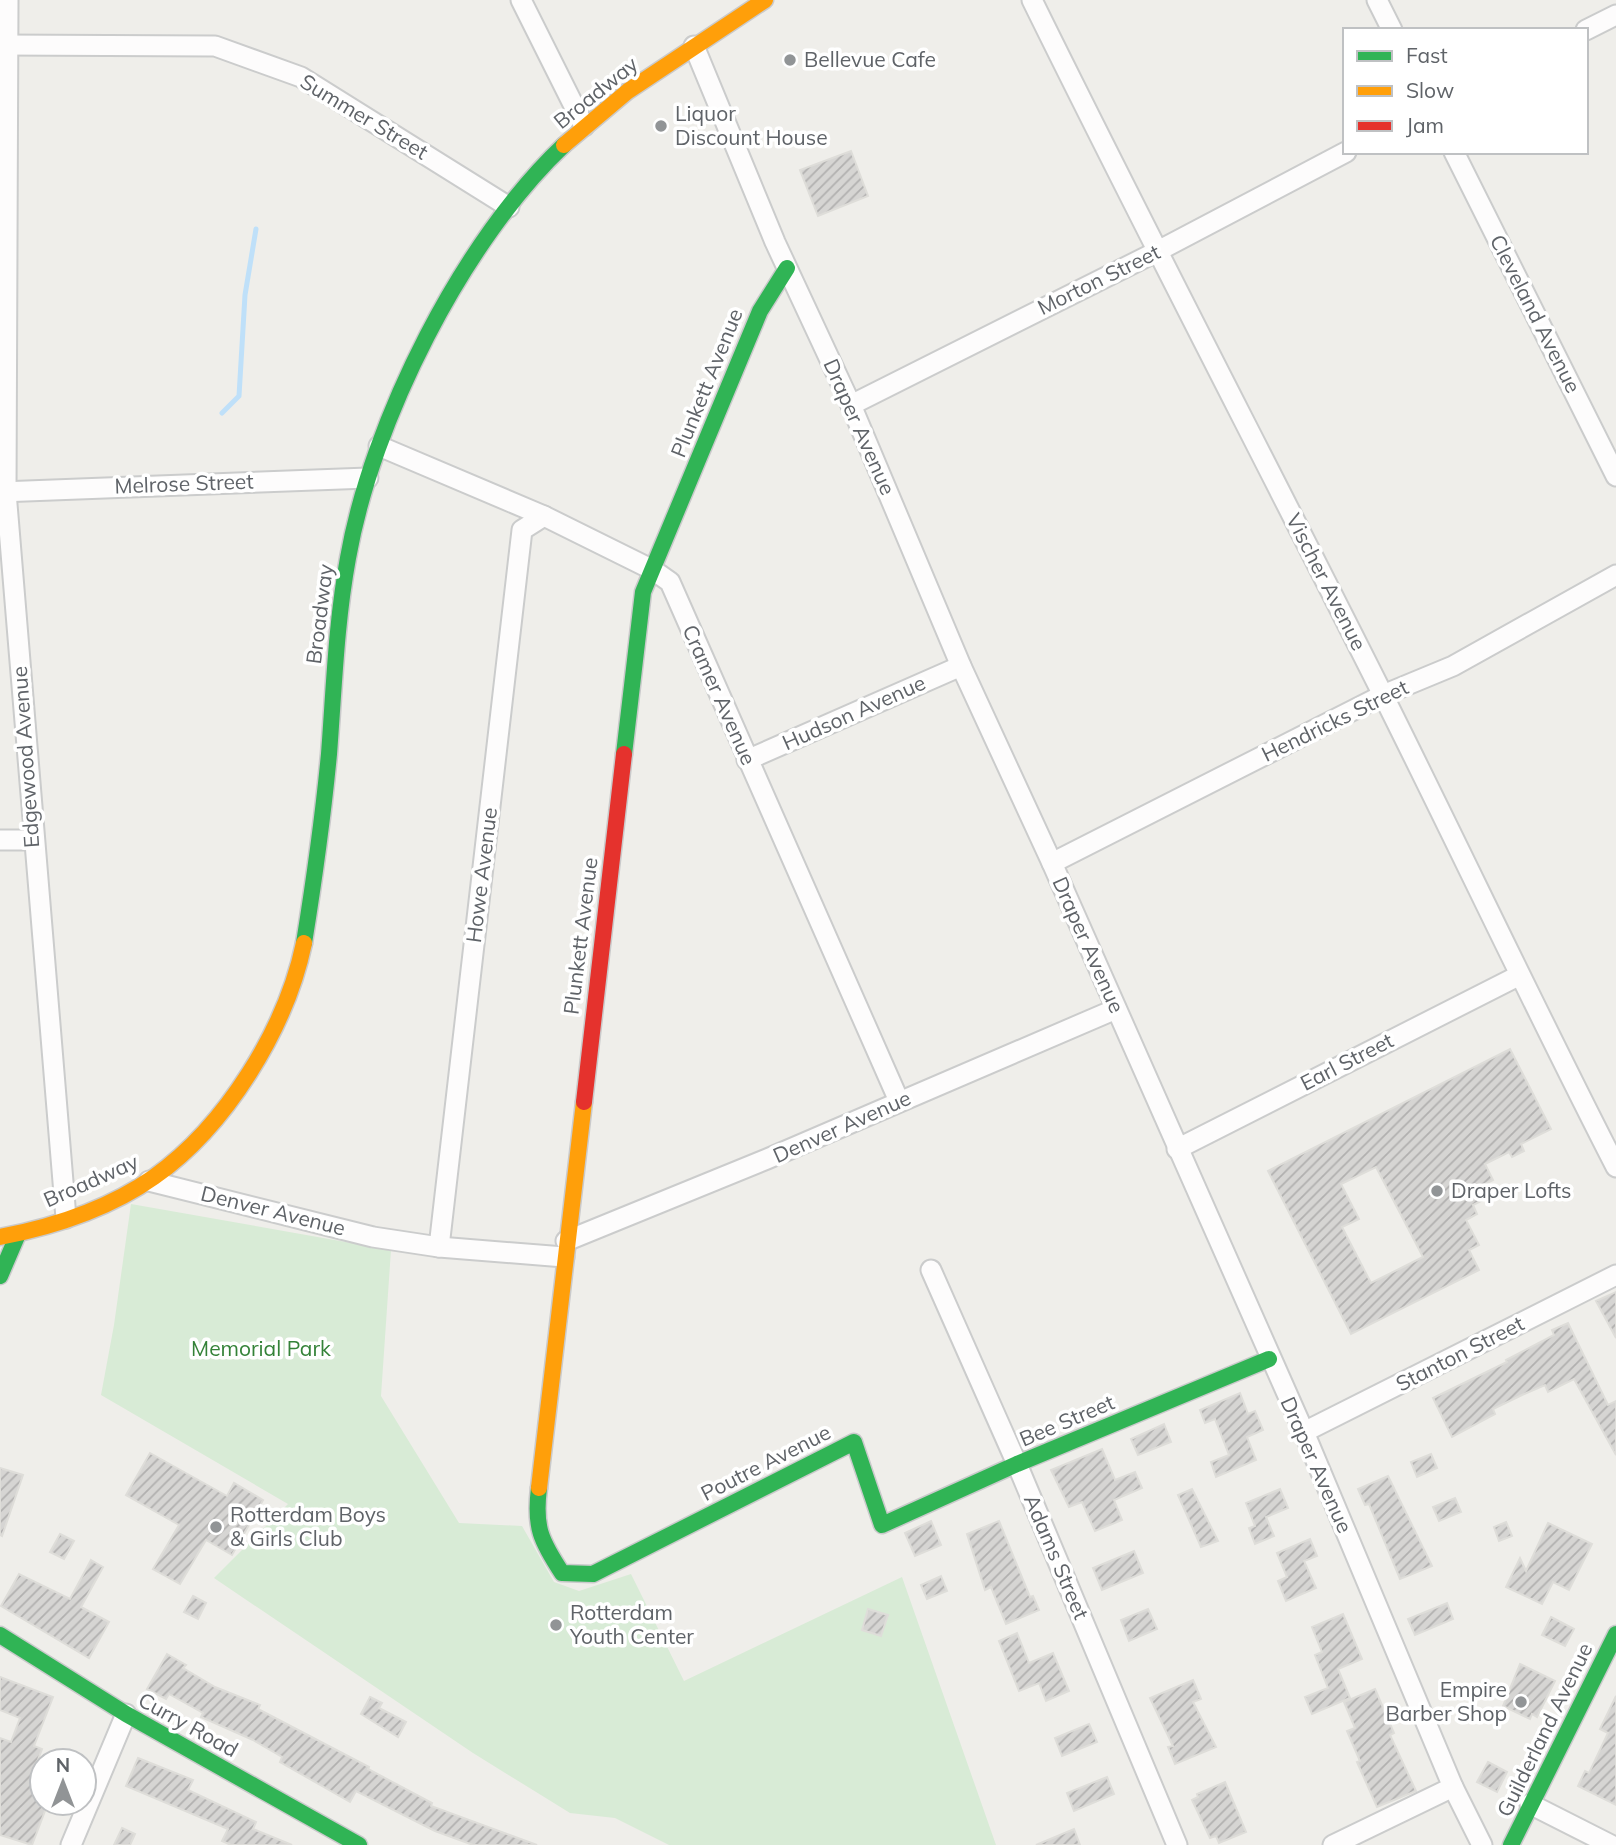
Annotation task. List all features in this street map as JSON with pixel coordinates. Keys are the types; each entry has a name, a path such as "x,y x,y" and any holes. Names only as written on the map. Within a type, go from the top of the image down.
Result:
{"street":[{"name":"Edgewood Avenue","path":"8,0 4,45 3,492 65,1218"},
{"path":"521,0 584,126"},
{"name":"Broadway","path":"0,1237 18,1234 65,1218 149,1181 209,1126 244,1080 266,1045 290,994 301,957 328,757 338,618 351,541 379,446 457,283 509,207 584,126 694,46 765,0"},
{"name":"Vischer Avenue","path":"1032,0 1156,252 1383,695 1518,975 1616,1167"},
{"path":"1377,0 1391,28"},
{"path":"1588,29 1616,15"},
{"name":"Summer Street","path":"4,45 215,46 300,77 509,207"},
{"name":"Draper Avenue","path":"694,46 787,268 851,405 961,666 1052,863 1269,1359 1304,1432 1453,1787 1482,1845"},
{"name":"Morton Street","path":"851,405 1156,252 1343,154"},
{"name":"Cleveland Avenue","path":"1455,154 1616,476"},
{"name":"Plunkett Avenue","path":"619,1560 593,1574 562,1573 544,1546 535,1518 643,592 760,311 787,268"},
{"name":"Cramer Avenue","path":"379,446 544,516 653,570 670,582 900,1101"},
{"name":"Melrose Street","path":"3,492 368,478"},
{"name":"Howe Avenue","path":"439,1247 522,530 544,516"},
{"name":"Hendricks Street","path":"1052,863 1383,695 1453,666 1616,575"},
{"name":"Hudson Avenue","path":"747,760 961,666"},
{"path":"0,840 32,840"},
{"name":"Earl Street","path":"1177,1149 1518,975"},
{"name":"Denver Avenue","path":"149,1181 373,1237 439,1247 565,1249 1116,1009"},
{"path":"0,1276 18,1234"},
{"name":"Adams Street","path":"931,1270 1017,1464 1177,1845"},
{"name":"Stanton Street","path":"1304,1432 1616,1275"},
{"name":"Bee Street","path":"882,1525 1017,1464 1269,1359"},
{"name":"Poutre Avenue","path":"619,1560 854,1442 882,1525"},
{"name":"Guilderland Avenue","path":"1511,1845 1616,1634"},
{"name":"Curry Road","path":"0,1635 125,1714 359,1845"},
{"path":"71,1845 125,1714"},
{"path":"1333,1845 1453,1787"},
{"path":"1530,1804 1611,1845"}],"green space":[{"name":"Memorial Park","path":"131,1204 391,1250 381,1396 459,1523 522,1526 554,1582 579,1591 631,1574 684,1681 902,1577 996,1845 669,1845 615,1818 570,1813 473,1753 214,1578 288,1504 101,1395"}],"building":[{"path":"851,151 868,196 818,216 800,170"},
{"name":"Draper Lofts","path":"1510,1049 1551,1129 1521,1144 1524,1151 1512,1157 1509,1152 1485,1164 1493,1180 1483,1185 1489,1197 1473,1205 1477,1214 1466,1220 1479,1245 1469,1250 1479,1270 1351,1334 1268,1171","holes":["1376,1167 1423,1257 1371,1283 1342,1227 1359,1219 1341,1184"]},
{"path":"1616,1292 1616,1338 1596,1301"},
{"path":"1568,1323 1608,1405 1616,1401 1616,1455 1574,1379 1548,1392 1545,1385 1522,1395 1493,1409 1495,1414 1452,1437 1433,1398 1507,1362 1506,1360 1554,1335 1552,1330"},
{"path":"1240,1393 1248,1414 1255,1411 1263,1430 1247,1437 1256,1460 1216,1477 1211,1462 1229,1455 1215,1419 1205,1423 1200,1410"},
{"path":"1164,1424 1171,1442 1138,1455 1131,1439"},
{"path":"1102,1449 1115,1480 1135,1472 1142,1488 1114,1500 1122,1520 1095,1531 1082,1502 1069,1507 1051,1470"},
{"name":"Rotterdam Boys & Girls Club","path":"150,1453 227,1496 234,1483 263,1500 232,1555 206,1540 180,1584 153,1569 179,1525 126,1495"},
{"path":"1431,1454 1437,1468 1417,1477 1411,1462"},
{"path":"0,1468 23,1475 2,1536 0,1535"},
{"path":"1388,1476 1432,1566 1400,1579 1369,1504 1365,1505 1358,1489"},
{"path":"1192,1489 1218,1541 1201,1547 1178,1495"},
{"path":"1280,1489 1288,1508 1266,1517 1274,1536 1255,1544 1249,1528 1255,1526 1246,1503"},
{"path":"1455,1498 1461,1512 1439,1521 1433,1507"},
{"path":"931,1521 941,1545 915,1556 905,1533"},
{"path":"999,1521 1030,1597 1033,1596 1039,1610 1006,1624 991,1587 985,1590 967,1534"},
{"path":"1506,1522 1512,1536 1499,1541 1494,1527"},
{"path":"1548,1523 1592,1544 1569,1590 1553,1582 1542,1604 1506,1587 1520,1558 1526,1571"},
{"path":"60,1534 74,1541 64,1559 50,1552"},
{"path":"1310,1539 1317,1556 1304,1561 1316,1588 1286,1601 1278,1581 1287,1577 1277,1553"},
{"path":"1134,1551 1143,1573 1102,1590 1093,1568"},
{"path":"91,1560 103,1567 81,1607 109,1622 89,1658 1,1606 19,1574 70,1599"},
{"path":"941,1576 947,1591 927,1599 921,1585"},
{"path":"193,1596 206,1603 198,1619 184,1612"},
{"path":"1447,1603 1453,1619 1415,1635 1408,1619"},
{"path":"868,1609 888,1615 881,1636 862,1630"},
{"path":"1148,1609 1157,1629 1129,1641 1121,1620"},
{"path":"1343,1614 1362,1659 1338,1669 1350,1698 1312,1714 1305,1697 1328,1688 1315,1655 1322,1652 1312,1627"},
{"path":"1551,1617 1574,1629 1565,1646 1542,1635"},
{"path":"1017,1633 1029,1663 1053,1653 1069,1691 1046,1701 1039,1683 1019,1691 999,1641"},
{"path":"167,1654 186,1665 183,1668 215,1687 260,1705 258,1709 369,1767 368,1769 432,1803 431,1806 537,1845 473,1845 435,1831 356,1791 350,1802 280,1762 282,1757 253,1740 201,1717 203,1713 169,1694 166,1699 147,1689"},
{"path":"1520,1664 1555,1681 1537,1717 1532,1714 1530,1719 1503,1706"},
{"path":"0,1677 53,1697 34,1746 37,1747 28,1747 28,1817 43,1817 32,1845 0,1835 0,1738 11,1742 20,1718 0,1710"},
{"path":"1193,1680 1201,1699 1193,1702 1216,1747 1175,1764 1168,1747 1173,1746 1150,1698"},
{"path":"1375,1689 1394,1733 1390,1735 1416,1791 1377,1807 1347,1731 1355,1728 1344,1702"},
{"path":"1616,1696 1616,1805 1578,1786 1585,1771 1589,1773 1608,1733 1600,1729"},
{"path":"370,1697 382,1703 379,1708 406,1722 398,1737 361,1714"},
{"path":"1089,1724 1097,1742 1062,1756 1055,1738"},
{"path":"138,1758 193,1780 188,1790 256,1822 253,1829 292,1845 231,1845 222,1841 228,1829 126,1786"},
{"path":"1488,1762 1507,1772 1497,1792 1477,1782"},
{"path":"1107,1777 1114,1794 1074,1811 1067,1793"},
{"path":"1225,1782 1246,1832 1219,1843 1216,1836 1210,1838 1192,1800 1198,1797 1197,1794"},
{"path":"122,1828 135,1834 130,1845 114,1845"},
{"path":"1074,1829 1080,1845 1036,1845"}],"waterway":[{"path":"222,413 239,396 245,295 256,229"}],"traffic: fast":[{"path":"304,943 327,778 344,582 360,505 378,449 400,392 458,281 491,230 527,184 564,145"},
{"path":"624,754 643,592 760,311 787,268"},
{"path":"0,1276 18,1234"},
{"path":"539,1488 538,1513 541,1533 562,1573 593,1574 854,1442 882,1525 1017,1464 1269,1359"},
{"path":"1511,1845 1616,1634"},
{"path":"0,1635 126,1714 359,1845"}],"traffic: slow":[{"path":"564,145 628,91 765,0"},
{"path":"0,1237 40,1228 100,1207 137,1188 180,1156 228,1103 268,1041 283,1009 304,943"},
{"path":"539,1488 584,1102"}],"traffic: jam":[{"path":"584,1102 624,754"}],"place":[{"name":"Bellevue Cafe","path":"790,60"},
{"name":"Liquor Discount House","path":"661,126"},
{"name":"Draper Lofts","path":"1437,1191"},
{"name":"Rotterdam Boys & Girls Club","path":"216,1527"},
{"name":"Rotterdam Youth Center","path":"556,1625"},
{"name":"Empire Barber Shop","path":"1521,1702"}]}
